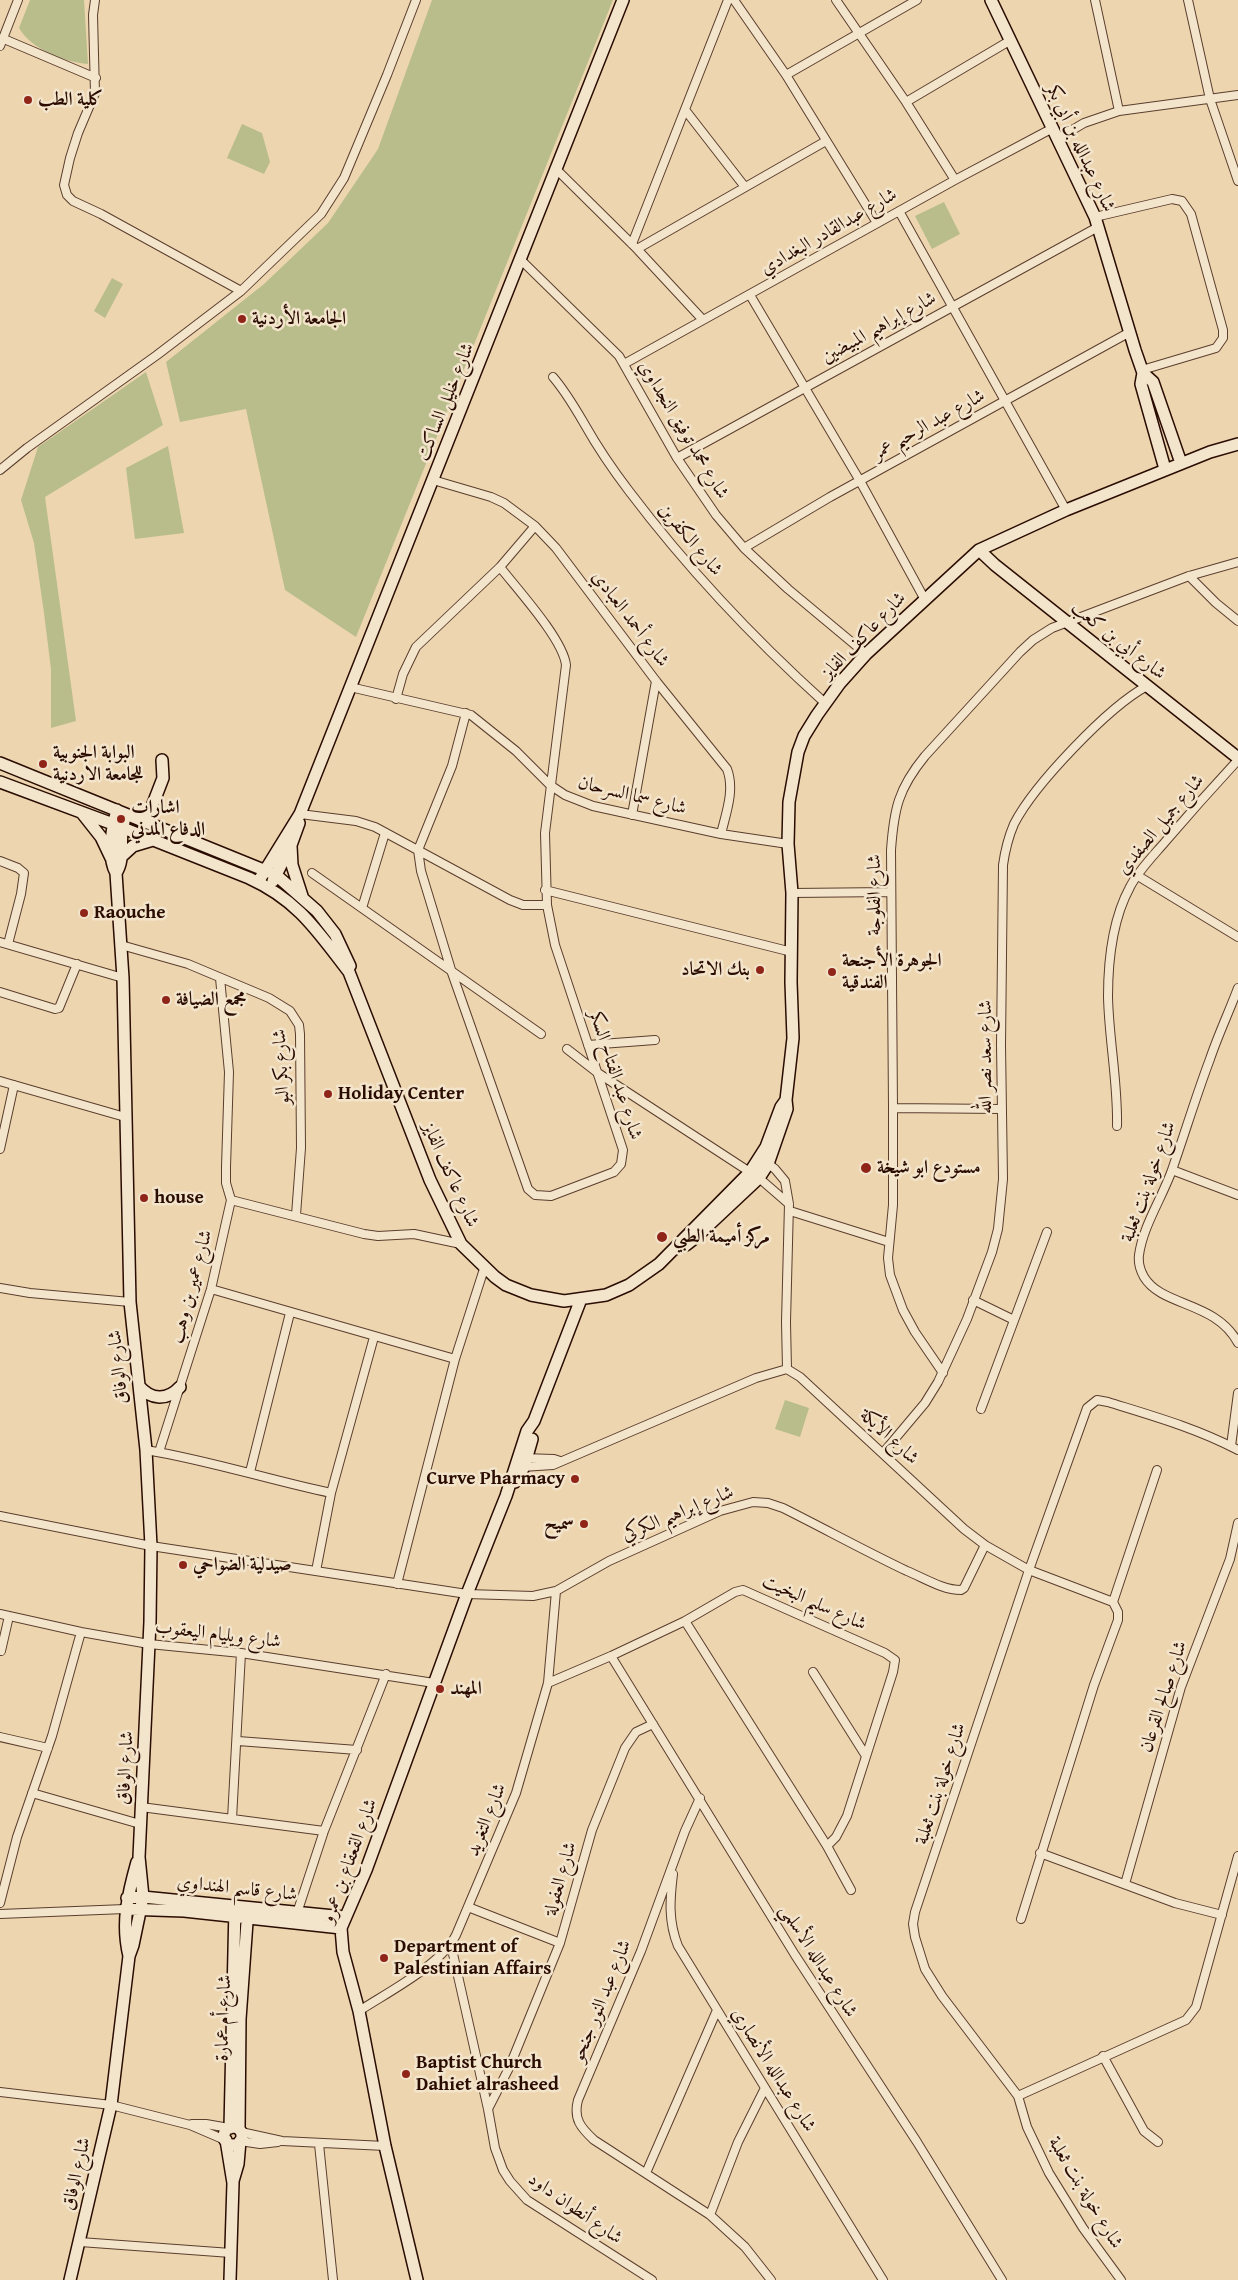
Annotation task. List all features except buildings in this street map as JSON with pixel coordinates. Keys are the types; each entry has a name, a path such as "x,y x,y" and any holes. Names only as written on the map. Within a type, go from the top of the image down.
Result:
{"street":[{"path":"18,0 2,43 96,78"},
{"path":"95,0 93,15 95,93 78,133 70,158 64,185 67,195 73,201 130,229 242,291"},
{"path":"0,470 27,448 157,355 242,291 320,214 344,178 388,75 416,0"},
{"path":"635,246 728,0"},
{"path":"734,0 786,75 878,223"},
{"path":"836,0 906,102 954,180"},
{"path":"786,75 917,0"},
{"name":"شارع عبدالله بن أبي بكر","path":"991,0 1051,129 1082,186 1096,222 1143,372 1153,382 1181,463"},
{"path":"1095,0 1119,111"},
{"path":"1188,0 1210,99 1238,181"},
{"name":"شارع خليل الساكت","path":"258,882 300,815 521,260 555,168 623,1"},
{"path":"906,102 1011,40"},
{"path":"1057,140 1084,122 1119,111 1238,95"},
{"path":"686,111 745,187"},
{"name":"شارع عبدالقادر البغدادي","path":"624,364 954,180 1051,129"},
{"path":"635,246 826,141"},
{"path":"555,168 635,246 703,320"},
{"name":"شارع إبراهيم المبيضين","path":"677,458 952,306 1096,222 1172,199 1182,201 1191,214 1223,330 1223,338 1216,348 1143,372"},
{"path":"899,211 1066,510"},
{"name":"شارع محمد توفيق النجداوي","path":"521,260 602,337 624,364 646,408 677,458 716,514 744,548 788,589 866,654"},
{"path":"750,295 860,481 924,598"},
{"name":"شارع عبد الرحيم عمر","path":"744,548 860,481 1130,332"},
{"name":"شارع عبدالله بن أبي بكر","path":"1143,372 1141,384 1166,469"},
{"name":"شارع الكفرين","path":"554,377 628,490 697,576 773,656 825,703"},
{"name":"شارع عاكف الفايز","path":"0,782 118,825 258,882 302,913 349,972 430,1180 461,1244 484,1269 506,1285 531,1295 564,1301 606,1295 629,1285 659,1264 675,1249 686,1246 695,1238 754,1175 764,1161 787,1109 786,1100 793,1038 791,982 792,893 788,844 789,802 798,752 804,736 825,703 866,654 924,598 979,550 1066,510 1166,469 1238,444"},
{"name":"شارع أحمد العبادي","path":"433,480 491,497 504,503 535,526 556,548 656,681 727,769 730,780 730,793 721,834"},
{"path":"396,699 406,667 416,647 500,567 535,526"},
{"name":"شارع أبي بن كعب","path":"979,550 995,565 1238,759"},
{"name":"شارع الفلوجة","path":"943,1373 915,1332 896,1293 888,1266 893,1205 894,1108 890,892 894,819 901,792 910,773 1033,640 1066,622 1189,576 1238,562"},
{"name":"شارع عبد الفتاح السكر","path":"418,850 424,884 452,973 531,1194 551,1196 614,1172 618,1168 623,1150 555,945 545,890 545,833 566,665 565,656 551,634 500,567"},
{"path":"1189,576 1216,603 1238,621"},
{"path":"632,815 656,681"},
{"name":"شارع سعد نصر الله","path":"883,1453 925,1403 943,1373 992,1252 1000,1215 1003,1172 1003,865 1007,842 1017,818 1027,803 1059,766 1129,696 1147,686"},
{"name":"شارع سما السرحان","path":"350,687 466,714 475,718 516,751 550,785 579,801 632,815 721,834 788,844"},
{"path":"418,850 452,766 466,714"},
{"name":"شارع جميل الصفدي","path":"1116,1126 1117,1105 1111,1051 1108,996 1111,948 1119,914 1130,886 1200,801 1238,759"},
{"path":"146,822 164,778 162,760"},
{"name":"شارع عاكف الفايز","path":"0,763 276,876 302,897 334,934 349,961 349,972"},
{"path":"80,812 116,858 133,846 153,840"},
{"name":"شارع الوفاق","path":"70,2280 111,2104 129,1956 143,1897 138,1857 149,1644 151,1546 146,1450 130,1302 123,978 116,873 118,825 122,812"},
{"path":"300,815 356,821 385,833 510,900 523,905 547,905"},
{"name":"شارع خليل الساكت","path":"270,889 291,845 299,824 300,815"},
{"path":"362,908 385,833"},
{"path":"291,845 292,865 302,897"},
{"path":"0,861 18,868 24,873 24,883 8,944"},
{"path":"312,873 541,1034"},
{"path":"1138,876 1238,937"},
{"path":"545,890 792,952"},
{"path":"792,893 890,892"},
{"path":"0,942 123,978"},
{"name":"شارع بكر البو","path":"121,945 188,964 247,988 283,1006 295,1018 299,1025 301,1148 296,1215"},
{"path":"0,992 55,1009 59,1008 77,964"},
{"name":"شارع عمير بن وهب","path":"159,1452 211,1290 231,1200 226,1175 229,1072 220,978"},
{"name":"شارع خولة بنت ثعلبة","path":"1238,988 1210,1057 1172,1170 1140,1247 1138,1257 1142,1272 1149,1283 1214,1316 1224,1324 1238,1343"},
{"path":"588,1045 655,1040"},
{"path":"567,1049 598,1073 754,1175 789,1208 889,1242"},
{"path":"0,1081 125,1117"},
{"path":"0,1149 14,1085"},
{"path":"894,1108 1002,1109"},
{"path":"521,1462 553,1465 756,1378 787,1369 786,1284 789,1208 785,1181 764,1161"},
{"path":"1172,1170 1238,1196"},
{"path":"231,1200 296,1215 364,1234 378,1236 414,1234 461,1244"},
{"path":"981,1410 1047,1232"},
{"path":"397,1584 455,1359 484,1269"},
{"path":"0,1288 30,1293 130,1302"},
{"path":"211,1290 455,1359"},
{"name":"شارع القعقاع بن عمرو","path":"417,2280 385,2146 359,2011 344,1959 343,1922 366,1870 467,1594 534,1432 534,1421 581,1299"},
{"path":"973,1300 1014,1320"},
{"path":"250,1472 290,1313"},
{"path":"316,1571 331,1494 374,1337"},
{"name":"شارع الأيكة","path":"787,1369 800,1377 964,1529 985,1545 1029,1570 1113,1602"},
{"path":"139,1386 149,1395 162,1398 175,1392 180,1387"},
{"name":"شارع خولة بنت ثعلبة","path":"1121,2280 1083,2228 1049,2173 1027,2127 1018,2096 960,2020 925,1969 914,1937 913,1924 1029,1570 1084,1412 1094,1401 1103,1401 1176,1422 1234,1448 1238,1393"},
{"path":"146,1450 250,1472 288,1484 331,1494"},
{"path":"1021,1919 1040,1853 1094,1685 1118,1620 1118,1612 1113,1602 1157,1470"},
{"name":"شارع إبراهيم الكركي","path":"0,1516 151,1546 397,1584 467,1594 533,1596 556,1591 609,1561 720,1511 753,1502 768,1503 783,1508 888,1562 954,1590 964,1588 985,1545"},
{"name":"شارع صالح القرعان","path":"1125,1884 1181,1687 1227,1568 1238,1523"},
{"name":"شارع سليم البخيت","path":"548,1683 686,1621 734,1592 744,1590 772,1601 894,1658 893,1672 845,1821 836,1837 827,1846"},
{"name":"شارع التغريد","path":"359,2011 431,1963 451,1946 516,1793 548,1683 556,1591"},
{"name":"شارع ويليام اليعقوب","path":"0,1614 81,1632 149,1644 241,1653 434,1682"},
{"path":"1,1651 9,1616"},
{"path":"686,1621 827,1846 851,1890"},
{"path":"0,1903 17,1837 48,1748 81,1632"},
{"path":"232,1818 238,1741 241,1653"},
{"name":"شارع عبدالله الأسلمي","path":"611,1656 795,1955 922,2150 1002,2280"},
{"path":"813,1672 866,1756"},
{"path":"298,1913 324,1831 386,1674"},
{"name":"شارع العفولة","path":"488,2109 509,2068 560,1943 592,1830 625,1748 636,1732 653,1724"},
{"path":"0,1737 48,1748"},
{"path":"238,1741 357,1750"},
{"path":"32,1793 140,1824"},
{"name":"شارع عبد النور جنحو","path":"700,1798 685,1831 673,1866 576,2109 577,2121 594,2140 710,2215 745,2247 771,2280"},
{"path":"140,1807 324,1831"},
{"path":"1040,1853 1175,1903 1222,1914"},
{"path":"1018,2096 1103,2056 1172,2028 1186,2020 1193,2012 1200,1993 1238,1856"},
{"name":"شارع الوفاق","path":"129,1956 125,1938 126,1904 138,1857"},
{"name":"شارع عبدالله الأنصاري","path":"673,1866 670,1911 672,1931 678,1946 883,2280"},
{"name":"شارع قاسم الهنداوي","path":"126,1904 143,1897 235,1912"},
{"path":"0,1914 107,1909 126,1904"},
{"name":"شارع قاسم الهنداوي","path":"126,1904 141,1909 235,1912 343,1922"},
{"path":"468,1907 560,1943"},
{"name":"شارع أم عمارة","path":"233,2183 238,2164 235,1912"},
{"name":"شارع قاسم الهنداوي","path":"248,1913 298,1913 343,1922"},
{"name":"شارع أم عمارة","path":"236,2019 248,1913"},
{"name":"شارع أنطوان داود","path":"451,1946 498,2159 510,2181 528,2200 550,2216 652,2280"},
{"path":"646,2173 717,2010"},
{"path":"1103,2056 1144,2131 1158,2142"},
{"path":"710,2215 738,2142 765,2088"},
{"path":"0,2092 111,2104 190,2124 233,2144 237,2133"},
{"path":"190,2124 206,2124 237,2133 260,2144 282,2141 385,2146"},
{"name":"شارع أم عمارة","path":"226,2140 233,2183 230,2280"},
{"path":"319,2144 333,2280"},
{"path":"80,2242 231,2253"}],"green space":[{"path":"30,0 84,0 88,64 49,53 31,42 24,35 19,28"},
{"path":"432,0 613,0 356,637 285,590 246,409 180,422 166,362 264,284 328,223 378,149"},
{"path":"242,124 262,133 270,162 264,174 227,158"},
{"path":"944,202 960,234 932,249 915,216"},
{"path":"112,278 123,284 105,318 94,311"},
{"path":"146,372 163,425 45,497 76,721 51,728 51,669 44,613 34,543 21,500 38,447"},
{"path":"168,446 184,533 135,539 126,468"},
{"path":"785,1400 809,1408 800,1437 775,1429"}],"place":[{"name":"كلية الطب","path":"28,100"},
{"name":"الجامعة الأردنية","path":"242,319"},
{"name":"البوابة الجنوبية للجامعة الاردنية","path":"43,764"},
{"name":"اشارات الدفاع المدني","path":"121,819"},
{"name":"Raouche","path":"84,913"},
{"name":"بنك الاتحاد","path":"760,970"},
{"name":"الجوهرة الأجنحة الفندقية","path":"832,972"},
{"name":"مجمع الضيافة","path":"166,1000"},
{"name":"Holiday Center","path":"328,1094"},
{"name":"مستودع ابو شيخة","path":"866,1168"},
{"name":"house","path":"144,1198"},
{"name":"مركز أميمة الطبي","path":"662,1237"},
{"name":"Curve Pharmacy","path":"575,1479"},
{"name":"سميح","path":"584,1524"},
{"name":"صيدلية الضواحي","path":"183,1565"},
{"name":"المهند","path":"440,1689"},
{"name":"Department of Palestinian Affairs","path":"384,1958"},
{"name":"Baptist Church Dahiet alrasheed","path":"406,2074"}]}
